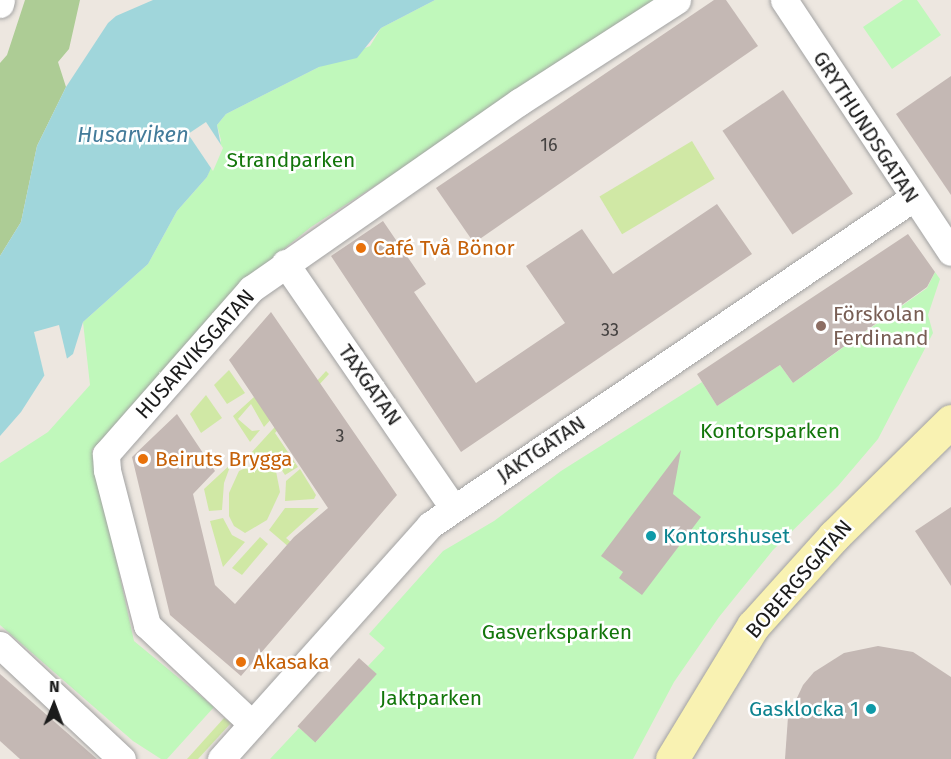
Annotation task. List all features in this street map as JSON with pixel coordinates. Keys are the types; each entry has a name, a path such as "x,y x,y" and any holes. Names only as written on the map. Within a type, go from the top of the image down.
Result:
{"street":[{"path":"0,4 1,0"},
{"name":"HUSARVIKSGATAN","path":"252,724 147,625 105,463 106,454 251,289 285,263 677,0"},
{"name":"GRYTHUNDSGATAN","path":"784,0 913,198 951,252"},
{"name":"JAKTGATAN","path":"221,759 430,525 453,507 913,198"},
{"name":"TAXGATAN","path":"285,263 453,507"},
{"name":"BOBERGSGATAN","path":"672,759 753,626 834,536 951,421"},
{"path":"0,645 122,759"}],"green space":[{"path":"25,0 80,0 69,49 58,62 66,87 37,146 21,222 0,256 0,63 7,55"},
{"name":"Strandparken","path":"435,0 664,0 311,227 269,261 92,450 134,641 214,707 167,759 161,759 133,741 0,625 0,463 48,432 90,385 83,322 148,264 177,211 207,177 221,140 217,125 226,114 319,67 370,46 381,28"},
{"path":"903,0 917,0 941,35 892,69 863,27"},
{"path":"692,141 715,179 622,234 599,197"},
{"name":"Gasverksparken","path":"935,272 940,279 928,315 933,333 878,439 838,486 773,550 719,617 674,682 633,759 270,759 299,728 316,742 376,674 368,666 385,648 369,634 443,551 494,521 561,471 702,382 717,406 780,365 793,383 927,288"},
{"path":"229,370 245,393 227,404 214,385"},
{"path":"326,371 329,374 275,433 298,467 285,475 275,460 251,453"},
{"path":"206,395 222,418 201,433 190,414"},
{"path":"254,397 273,417 264,427 251,404 238,419 252,431 260,430 250,442 233,416"},
{"path":"258,462 276,471 280,492 267,520 245,533 234,526 229,516 229,493 239,471"},
{"path":"231,464 224,483 222,510 209,511 204,489"},
{"path":"300,469 316,495 314,499 285,501 286,481"},
{"path":"285,508 319,508 286,538 323,569 324,577 269,530"},
{"path":"223,518 232,535 245,542 223,567 210,521"},
{"path":"260,537 268,544 242,575 232,568"},
{"path":"224,718 231,723 198,759 187,759"}],"water":[{"name":"Husarviken","path":"153,0 435,0 381,28 357,58 319,67 226,114 217,125 221,146 207,177 177,211 148,264 83,322 73,354 44,376 21,412 0,436 0,256 21,222 37,146 66,87 108,23 116,16"}],"pier":[{"path":"206,122 223,148 213,171 188,134"},
{"path":"59,325 68,363 45,378 34,332"}],"building":[{"path":"714,0 726,0 758,46 474,243 436,188"},
{"path":"951,76 951,195 896,114"},
{"path":"783,90 853,194 792,234 722,131"},
{"path":"717,204 752,254 461,452 331,256 383,221 426,284 414,292 476,383 565,323 526,266 582,229 613,274"},
{"name":"Förskolan Ferdinand","path":"908,234 935,272 927,287 793,383 780,365 717,406 697,374"},
{"path":"271,312 397,495 241,676 170,615 132,457 177,414 215,471 193,494 215,585 235,604 294,537 328,508 229,360"},
{"name":"Kontorshuset","path":"681,450 673,494 701,517 642,595 619,578 623,572 601,556"},
{"path":"951,507 951,586 915,531"},
{"name":"Gasklocka 1","path":"878,646 913,652 951,677 951,759 785,759 788,717 803,685 814,672 844,653"},
{"path":"359,658 377,674 315,742 297,726"},
{"path":"0,674 97,759 20,759 0,741"}],"place":[{"name":"Café Två Bönor","path":"361,248"},
{"name":"Förskolan Ferdinand","path":"821,326"},
{"name":"Beiruts Brygga","path":"143,459"},
{"name":"Kontorshuset","path":"651,536"},
{"name":"Akasaka","path":"241,662"},
{"name":"Gasklocka 1","path":"871,709"}],"park label":[{"name":"Kontorsparken","path":"770,431"},
{"name":"Jaktparken","path":"431,698"}]}
